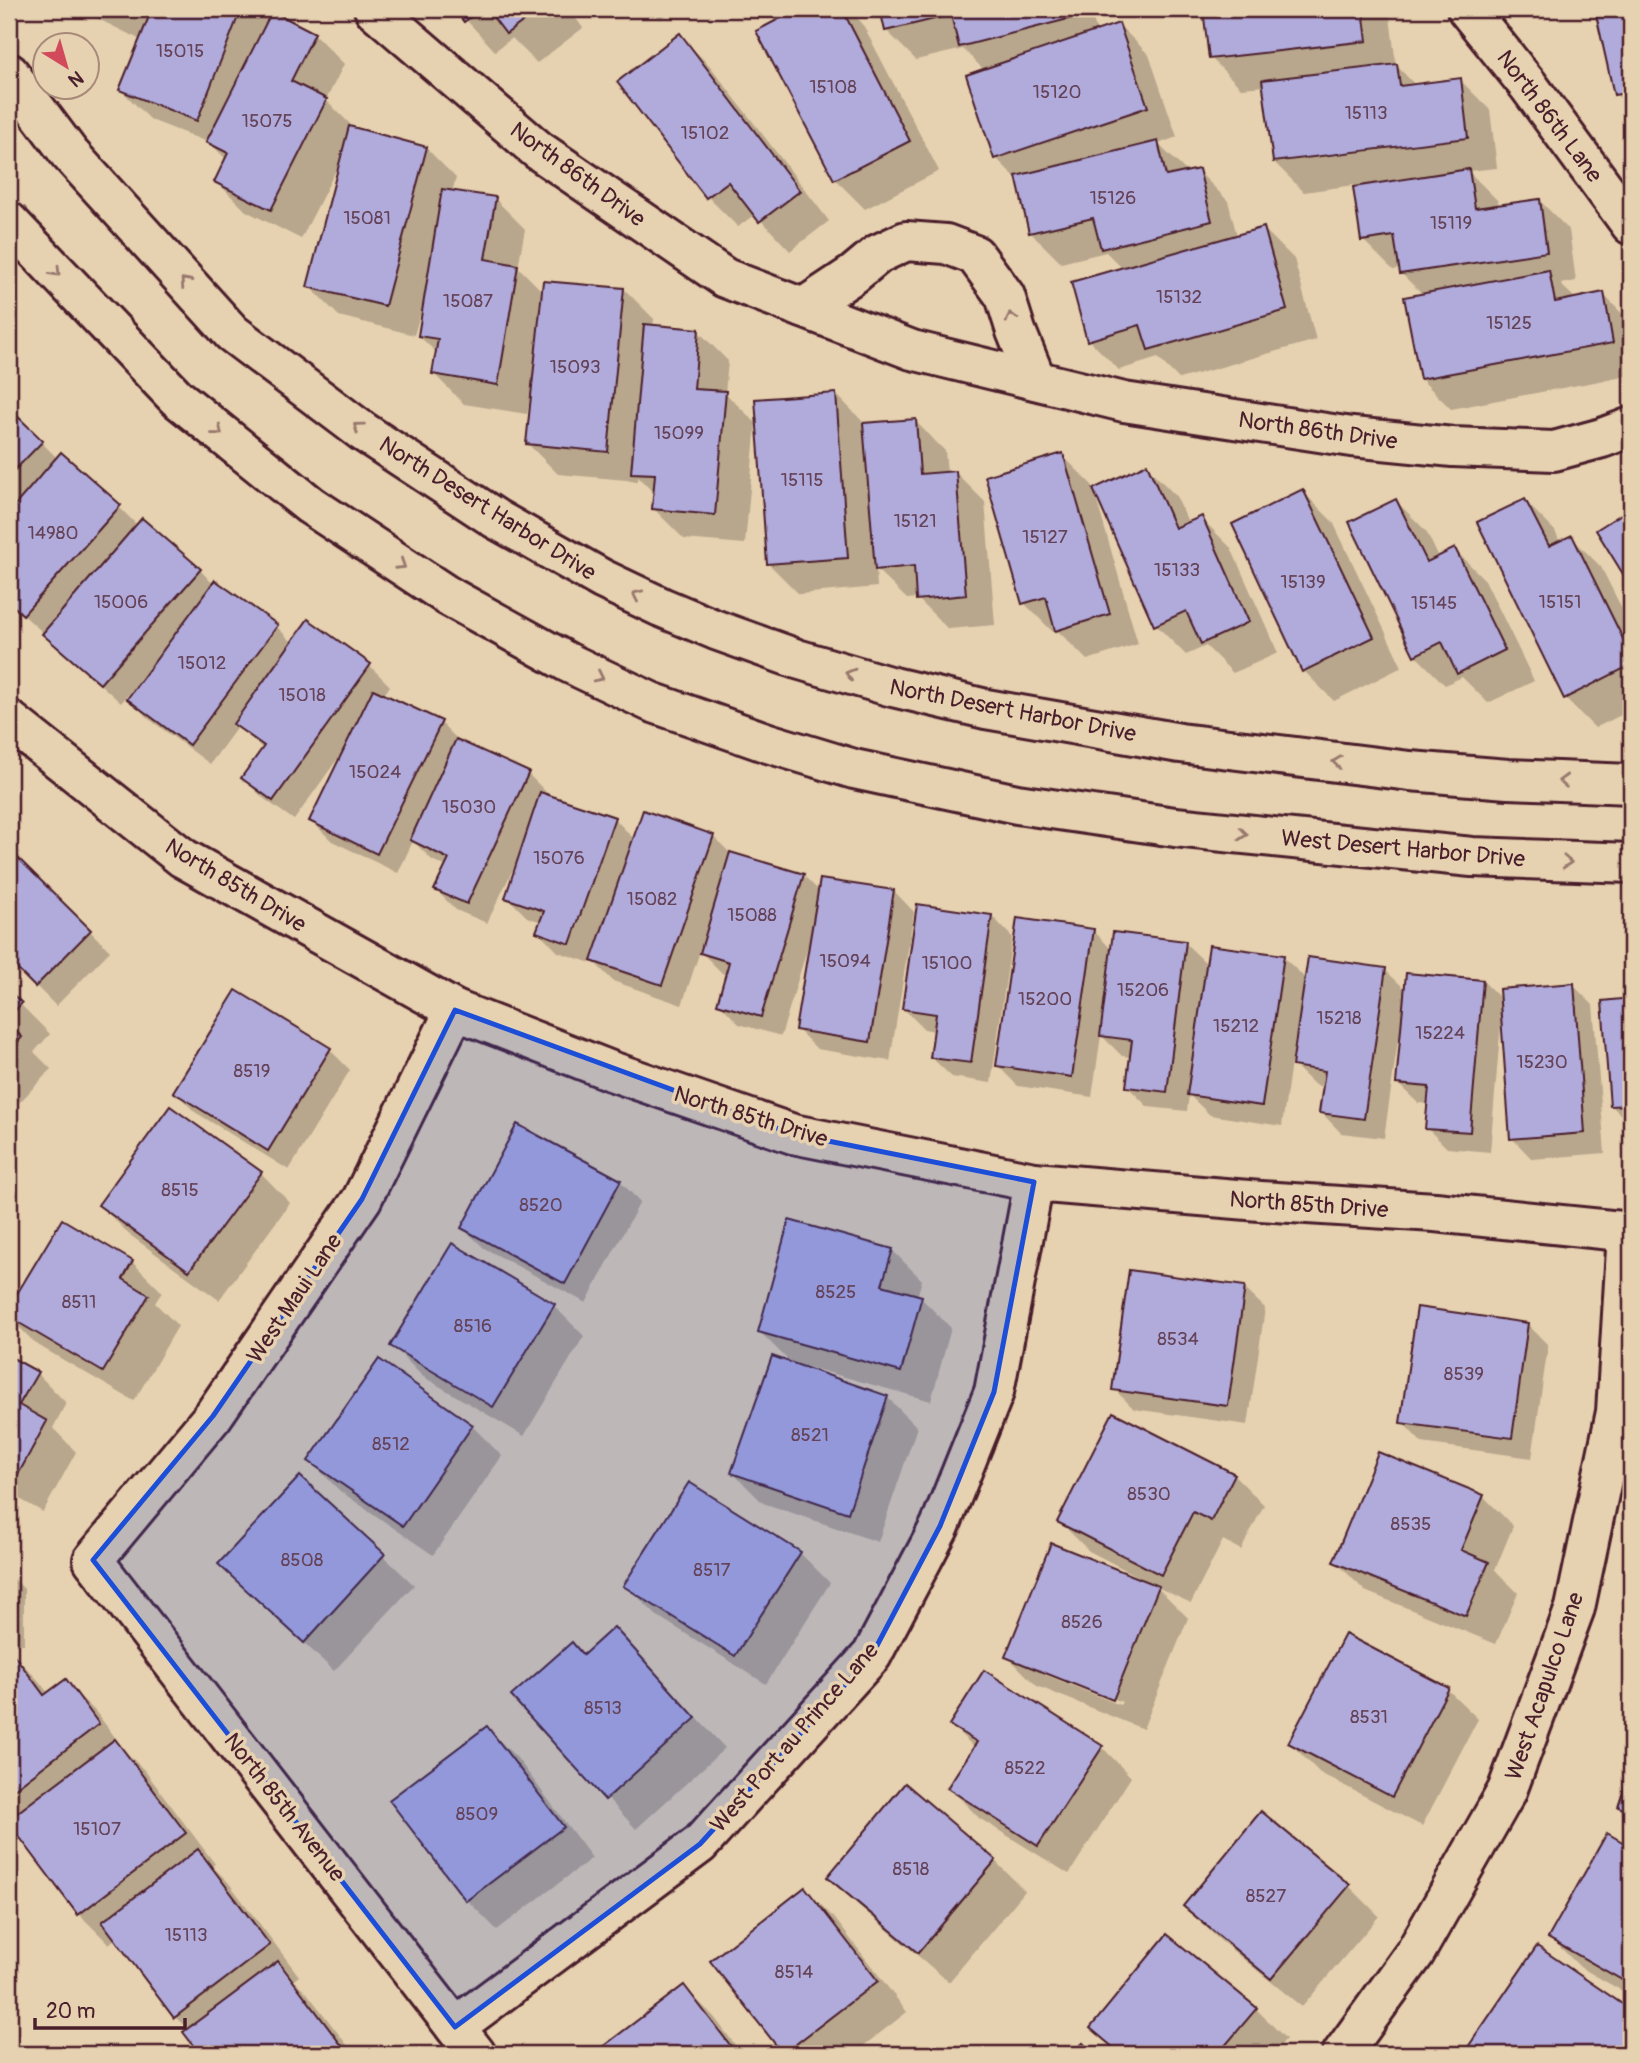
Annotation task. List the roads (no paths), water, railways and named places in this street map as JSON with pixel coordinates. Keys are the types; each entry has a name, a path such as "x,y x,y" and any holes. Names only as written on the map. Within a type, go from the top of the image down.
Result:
{"street":[{"name":"North 86th Drive","path":"374,9 538,150 725,278 912,350 1124,402 1352,437 1453,447 1554,450 1621,436"},
{"name":"North 86th Lane","path":"1466,9 1528,85 1631,225"},
{"name":"North Desert Harbor Drive","path":"9,73 69,153 232,333 362,430 508,525 602,579 661,607 716,631 797,659 889,686 986,709 1180,743 1410,771 1508,779 1631,784"},
{"name":"West Desert Harbor Drive","path":"9,222 177,397 310,505 448,596 567,662 651,702 768,743 854,769 1017,804 1175,827 1472,857 1631,863"},
{"path":"803,308 854,274 878,254 906,241 946,244 975,255 1005,296 1036,380"},
{"name":"North 85th Drive","path":"9,719 183,858 455,1010 611,1071 793,1134 1034,1182 1435,1212 1629,1232"},
{"name":"West Maui Lane","path":"93,1560 213,1416 362,1199 455,1010"},
{"name":"West Port au Prince Lane","path":"466,2041 700,1844 872,1654 940,1525 995,1392 1034,1182"},
{"name":"West Acapulco Lane","path":"1342,2054 1415,1953 1507,1791 1575,1608 1616,1412 1629,1232"},
{"name":"North 85th Avenue","path":"93,1560 466,2041"}]}
